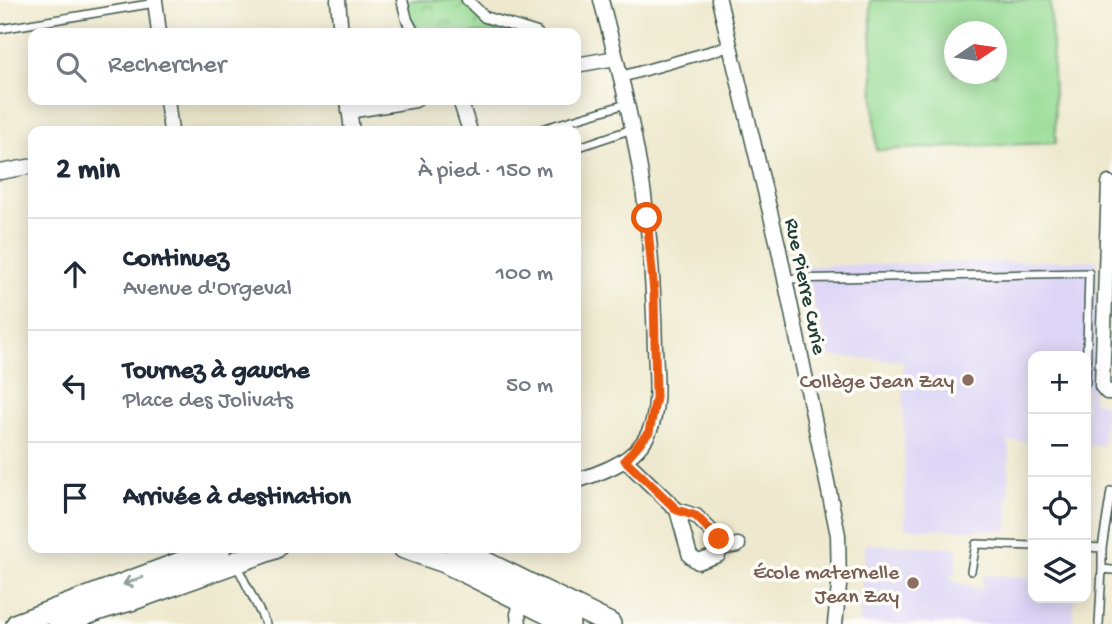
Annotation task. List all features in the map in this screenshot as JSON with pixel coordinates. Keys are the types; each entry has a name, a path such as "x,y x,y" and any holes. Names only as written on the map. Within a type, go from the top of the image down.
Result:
{"main road":[{"path":"17,624 228,553"},
{"path":"59,624 228,553"},
{"path":"420,553 464,555 525,592 569,624"},
{"path":"525,592 610,624"}],"street":[{"path":"338,0 341,28"},
{"path":"402,0 411,28"},
{"path":"467,0 485,17 521,28"},
{"path":"581,479 625,460 649,432 656,398 654,293 647,218 627,104 601,0"},
{"name":"Rue Pierre Curie","path":"719,0 785,279 838,535 839,586 835,624"},
{"path":"155,1 158,28"},
{"path":"621,77 730,46"},
{"path":"581,64 617,58"},
{"path":"168,105 170,126"},
{"path":"462,105 468,126"},
{"path":"349,106 351,126"},
{"path":"0,172 28,167"},
{"path":"1109,183 1102,386 1112,393"},
{"path":"625,460 677,510 696,516 719,539 718,555 698,562 690,556 677,510"},
{"path":"720,548 738,545"},
{"path":"519,624 525,592"}],"lane":[{"path":"0,29 155,1"},
{"path":"553,126 627,104"},
{"path":"581,146 632,129"},
{"path":"785,279 1089,273 1087,351"},
{"path":"1099,624 1102,548 1111,491"},
{"path":"971,571 976,544 1028,545"},
{"path":"1091,547 1102,548"},
{"path":"228,553 267,624"},
{"path":"1102,569 1112,569"}],"shaded area":[{"name":"Collège Jean Zay","path":"1097,260 1093,400 1105,405 1103,446 1091,445 1091,351 1028,351 1028,442 1009,441 1008,531 905,528 903,361 830,356 809,288 806,266"},
{"name":"École maternelle Jean Zay","path":"866,544 957,548 956,573 951,573 951,580 983,590 983,575 1028,577 1028,603 1074,603 1073,624 859,624"}],"green space":[{"path":"406,0 461,0 490,25 503,28 416,28 409,16"},
{"path":"870,0 1050,0 1056,143 876,150"}],"place":[{"name":"Collège Jean Zay","path":"968,380"},
{"name":"École maternelle Jean Zay","path":"913,583"}],"route":[{"path":"647,218 654,293 656,398 649,432 635,452 625,460 677,510 696,516 719,539"}]}
